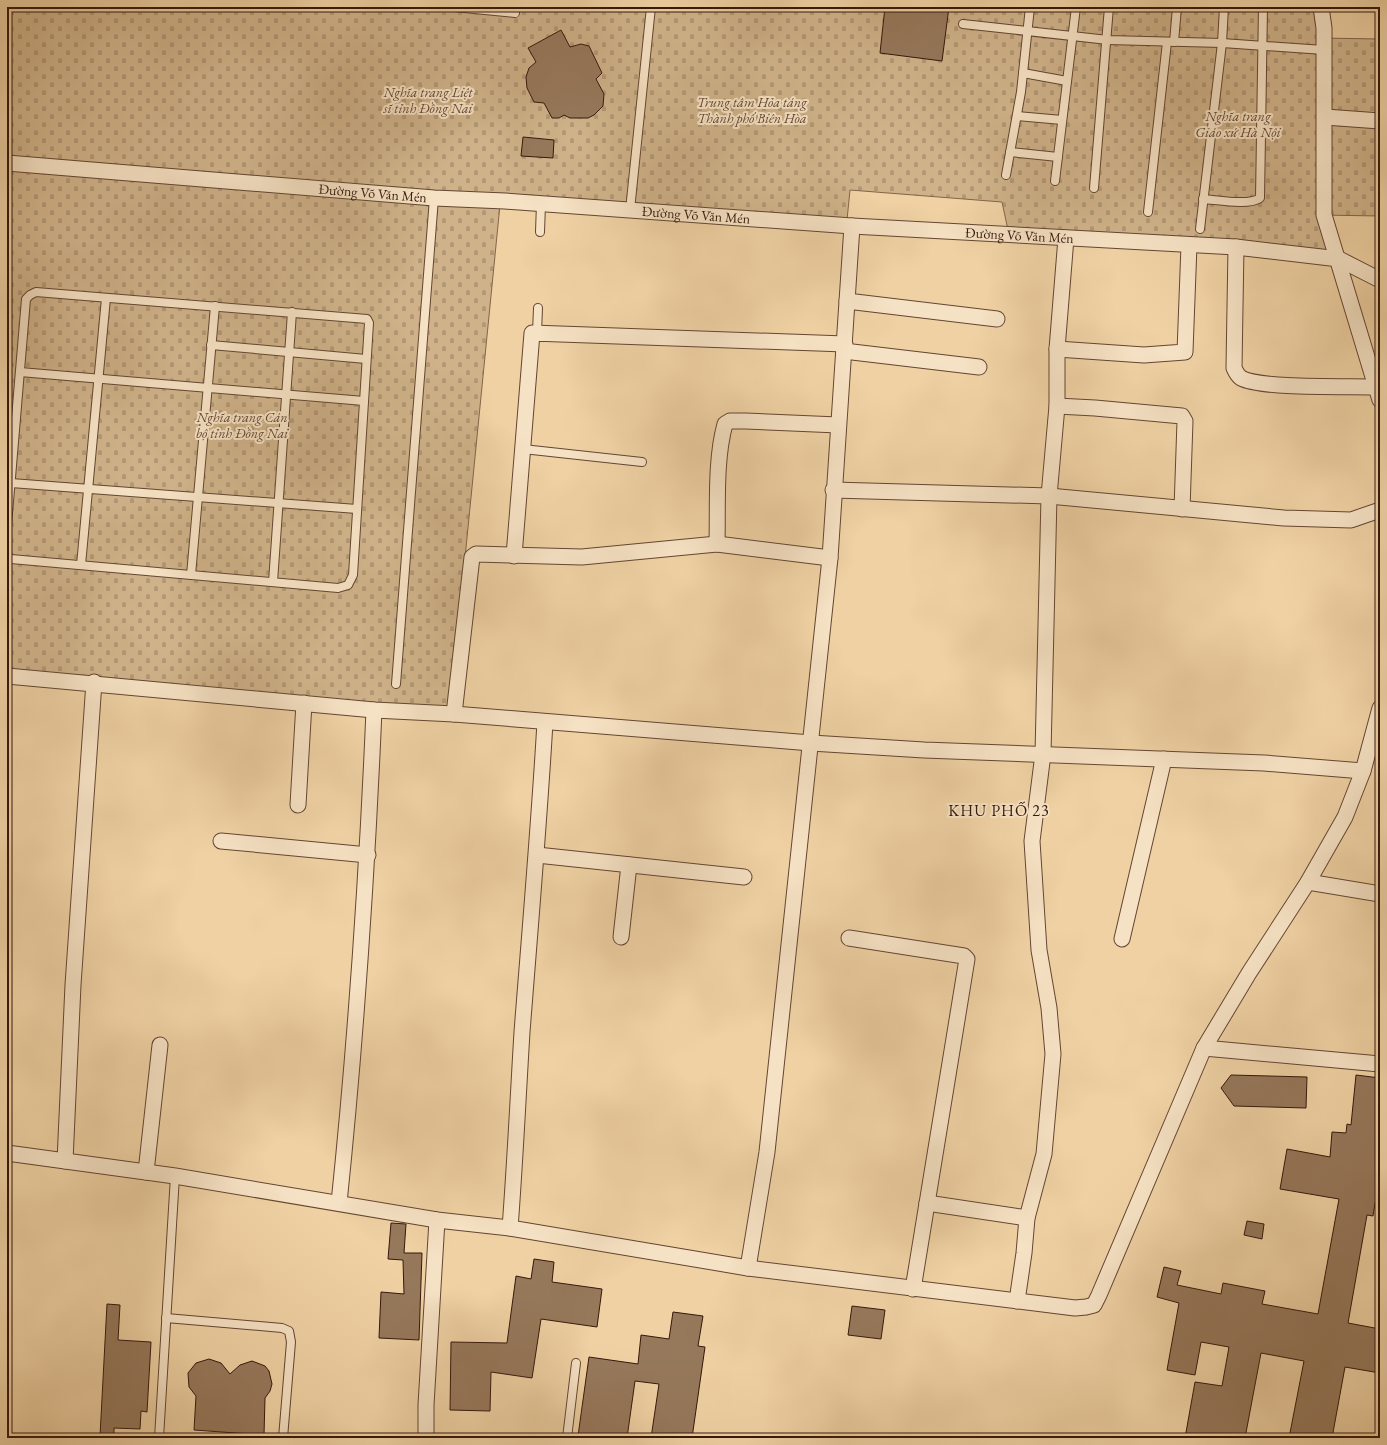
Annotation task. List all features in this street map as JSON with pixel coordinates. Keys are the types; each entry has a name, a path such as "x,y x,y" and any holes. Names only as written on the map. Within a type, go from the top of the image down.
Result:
{"street":[{"path":"1236,247 1234,340 1236,374 1241,378 1251,381 1378,393 1339,260 1324,215 1325,117 1324,50 1321,7"},
{"path":"1325,117 1380,122"},
{"name":"Đường Võ Văn Mén","path":"7,163 434,198 852,226 1236,247 1339,260 1380,280"},
{"path":"748,1268 767,1152 830,558 833,490 845,348 852,226"},
{"path":"1017,1301 1024,1253 1027,1218 1044,1154 1053,1054 1049,1008 1039,950 1032,841 1043,754 1049,496 1057,406 1058,349 1066,238"},
{"path":"1058,349 1144,355 1185,352 1190,245"},
{"path":"848,301 997,319"},
{"path":"514,556 532,333 845,348 979,367"},
{"path":"1057,406 1182,416 1185,421 1182,509"},
{"path":"717,544 719,466 722,434 725,424 730,421 745,421 838,425"},
{"path":"833,490 1049,496 1284,518 1351,520 1380,510"},
{"path":"454,714 472,558 476,554 582,557 717,544 830,558"},
{"path":"7,676 94,682 374,710 454,714 811,743 924,750 1264,763 1363,771"},
{"path":"65,1161 73,985 94,682"},
{"path":"298,805 304,703"},
{"path":"7,1153 175,1176 437,1220 510,1228 748,1268 1075,1308 1094,1305 1204,1048 1249,973 1308,882 1345,817 1376,738 1380,708"},
{"path":"339,1203 354,1058 356,1005 368,855 374,710"},
{"path":"510,1228 518,1129 522,1034 537,855 545,722"},
{"path":"1122,939 1164,759"},
{"path":"221,841 368,855"},
{"path":"537,855 744,877"},
{"path":"621,937 629,865"},
{"path":"1308,882 1380,894"},
{"path":"849,938 967,958 913,1289"},
{"path":"146,1172 160,1045"},
{"path":"1204,1048 1380,1064"},
{"path":"927,1203 1027,1218"},
{"path":"426,1438 426,1405 437,1220"}],"lane":[{"path":"454,7 497,9 515,13"},
{"path":"630,210 651,7"},
{"path":"1006,175 1017,116 1030,7"},
{"path":"1055,181 1076,7"},
{"path":"1094,188 1108,40 1109,7"},
{"path":"1148,212 1170,42 1177,7"},
{"path":"1200,229 1222,43 1224,7"},
{"path":"1203,198 1244,202 1256,201 1260,198 1264,46 1263,7"},
{"path":"963,24 1108,40 1222,43 1324,50"},
{"path":"1023,73 1067,81"},
{"path":"1017,116 1062,120"},
{"path":"1010,152 1058,157"},
{"path":"396,684 434,198"},
{"path":"540,232 541,204"},
{"path":"7,525 11,483 11,426 20,372 26,299 30,295 36,292 367,319 369,323 353,575 348,585 338,588 190,575 11,559 7,555"},
{"path":"81,565 106,298"},
{"path":"190,575 215,306"},
{"path":"537,333 538,308"},
{"path":"273,582 292,312"},
{"path":"211,345 366,359"},
{"path":"20,372 364,401"},
{"path":"522,450 642,462"},
{"path":"11,483 357,509"},
{"path":"159,1438 175,1176"},
{"path":"166,1318 282,1328 289,1331 291,1342 283,1438"},
{"path":"566,1438 576,1363"}],"green space":[{"path":"7,7 1316,7 1319,38 1380,39 1380,216 1320,215 1331,253 1008,230 1002,202 850,190 847,220 514,197 7,157"},
{"name":"Nghĩa trang Cán bộ tỉnh Đồng Nai","path":"7,167 500,205 450,709 377,704 7,671"}],"building":[{"path":"885,7 949,7 942,61 880,53"},
{"path":"561,30 570,47 581,44 589,46 602,73 596,79 604,94 603,106 594,115 588,118 570,118 564,115 559,118 552,118 544,103 534,102 527,88 526,77 529,68 536,62 528,48"},
{"path":"523,137 554,140 553,158 521,156"},
{"path":"1231,1075 1307,1077 1306,1108 1234,1106 1221,1088"},
{"path":"1356,1075 1380,1078 1380,1203 1375,1203 1373,1216 1367,1215 1348,1323 1380,1329 1380,1373 1345,1367 1332,1438 1289,1438 1304,1361 1261,1353 1245,1438 1185,1438 1195,1382 1222,1386 1229,1347 1201,1342 1195,1375 1167,1370 1179,1303 1157,1297 1164,1267 1181,1271 1177,1285 1221,1294 1223,1283 1265,1291 1262,1304 1318,1314 1339,1199 1280,1189 1287,1149 1330,1157 1332,1132 1346,1133 1347,1124 1351,1125"},
{"path":"1247,1221 1264,1224 1262,1239 1244,1235"},
{"path":"391,1223 406,1224 404,1253 422,1253 419,1340 379,1338 381,1292 404,1294 403,1260 388,1259"},
{"path":"534,1259 554,1262 552,1282 602,1289 597,1327 541,1319 532,1378 491,1372 490,1411 450,1410 451,1342 507,1343 516,1276 531,1279"},
{"path":"107,1304 120,1305 118,1340 151,1342 147,1412 141,1411 140,1429 114,1428 114,1437 100,1436"},
{"path":"852,1306 885,1310 881,1339 848,1335"},
{"path":"673,1312 703,1316 698,1346 705,1347 692,1438 651,1438 659,1384 635,1381 627,1438 578,1436 589,1357 638,1364 641,1335 669,1339"},
{"path":"209,1359 221,1363 230,1374 240,1365 252,1361 265,1366 269,1371 272,1384 270,1391 265,1398 264,1435 194,1430 196,1396 189,1387 188,1373 196,1363"}],"district":[{"name":"KHU PHỐ 23","path":"999,810"}],"park label":[{"name":"Nghĩa trang Liệt sĩ tỉnh Đồng Nai","path":"428,100"},
{"name":"Trung tâm Hỏa táng Thành phố Biên Hòa","path":"752,110"},
{"name":"Nghĩa trang Giáo xứ Hà Nội","path":"1238,124"}]}
